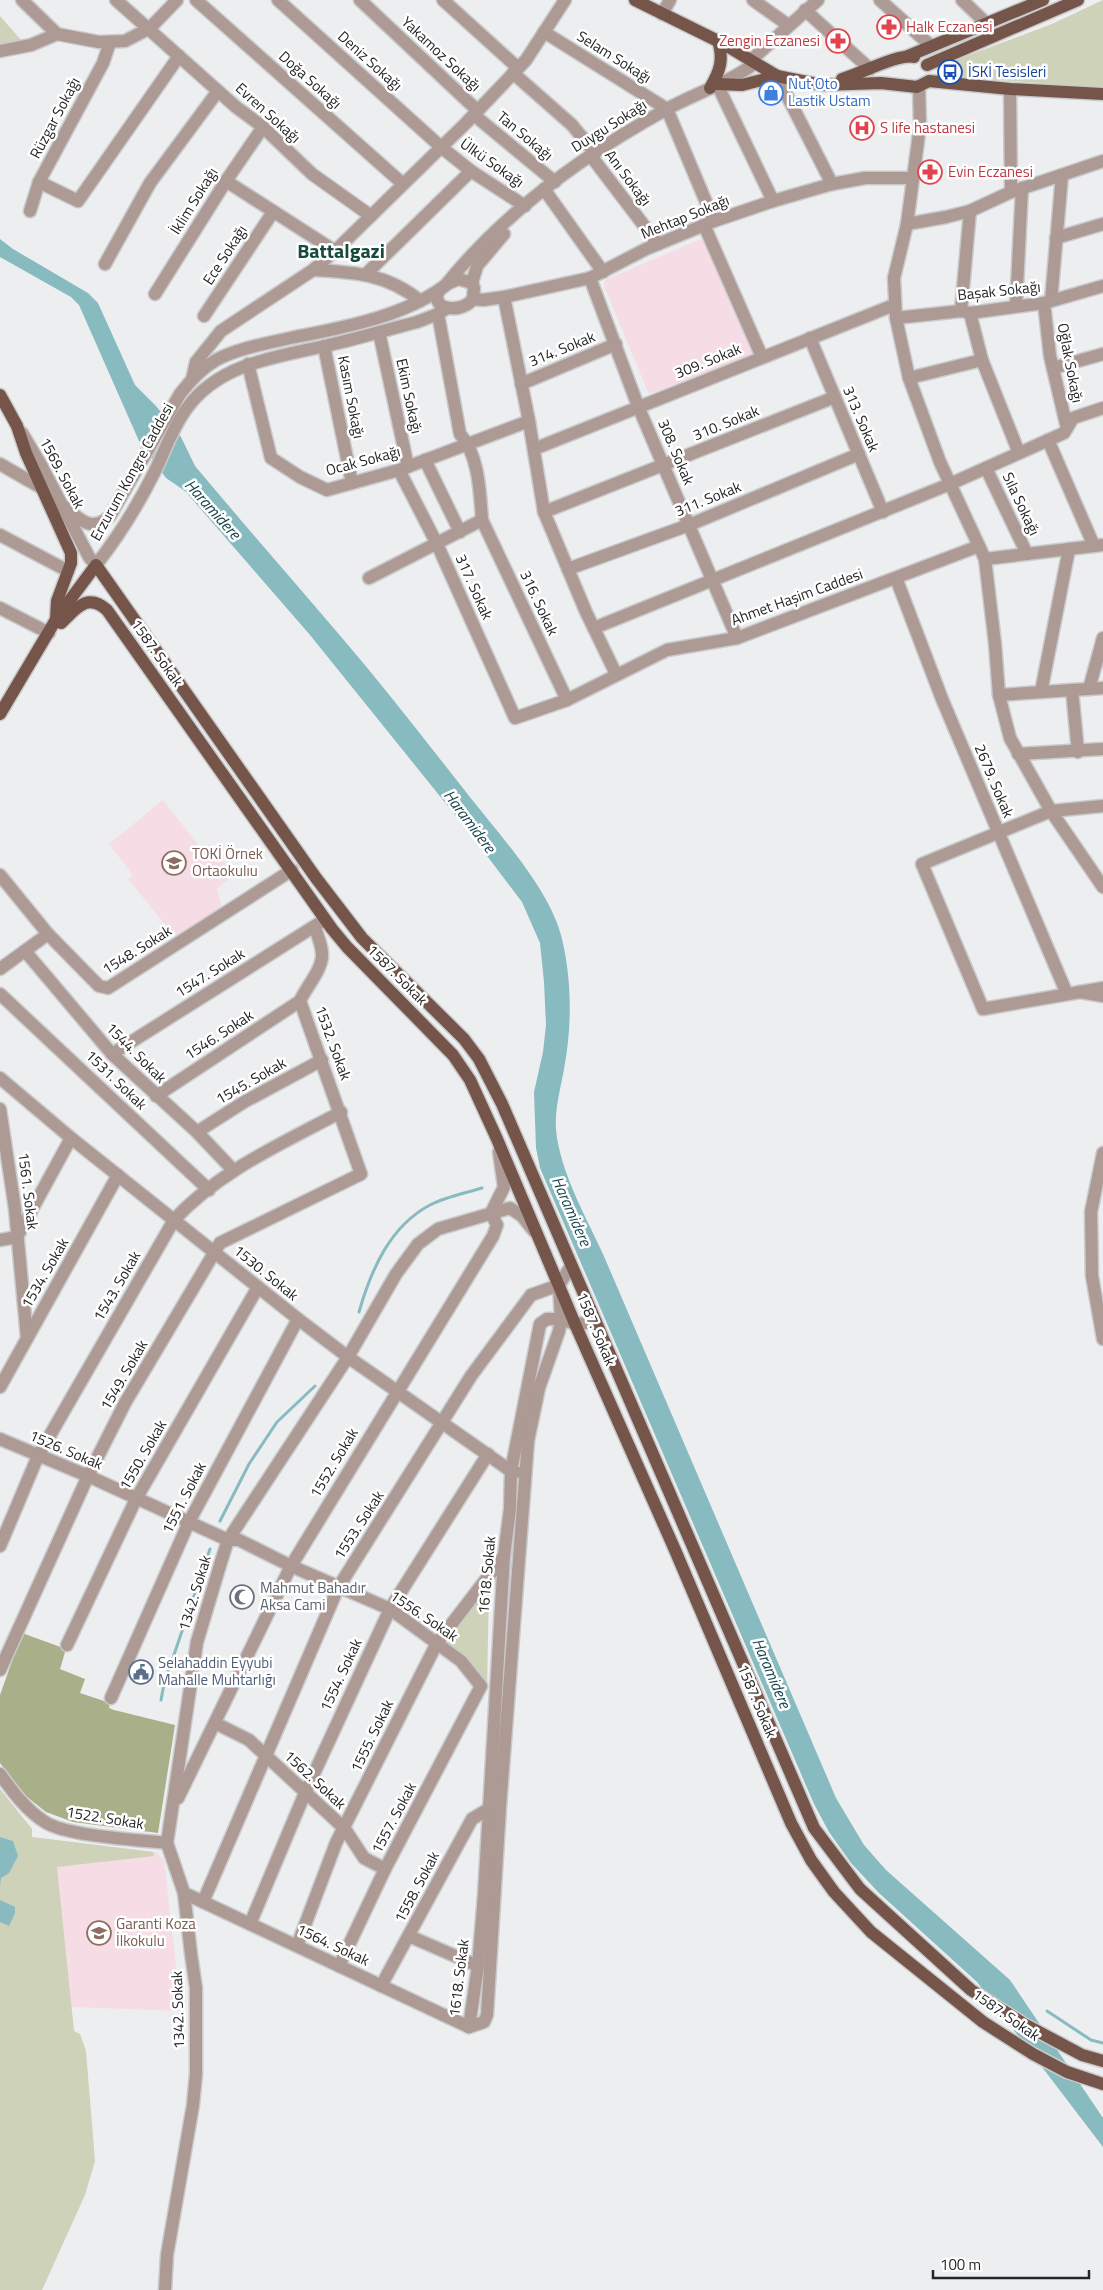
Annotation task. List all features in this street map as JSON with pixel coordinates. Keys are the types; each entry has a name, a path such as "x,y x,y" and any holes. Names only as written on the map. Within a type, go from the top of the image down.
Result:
{"main road":[{"path":"635,0 718,40 777,76 822,85 852,83 894,84 907,87 924,84 1103,94"},
{"path":"927,65 1078,0"},
{"path":"908,56 1040,1"},
{"path":"718,40 722,58 714,86 742,85 777,76"},
{"path":"822,85 887,64 900,56 908,56 920,60 927,65 931,74 924,84"},
{"path":"887,64 886,76 894,84"},
{"name":"1569. Sokak","path":"0,395 18,426"},
{"path":"18,426 26,453 40,487 71,553 68,571 59,591 56,620"},
{"name":"Erzurum Kongre Caddesi","path":"0,714 50,634 56,620 96,565"},
{"name":"1587. Sokak","path":"96,565 310,870 362,938 464,1039 479,1059 502,1104 814,1828 860,1888 971,1990 1024,2024 1082,2055 1103,2061"},
{"name":"1587. Sokak","path":"50,634 81,604 96,602 107,610 292,870 320,923 453,1055 470,1080 675,1550 791,1823 811,1860 834,1892 872,1932 983,2022 1033,2054 1067,2072 1103,2084"}],"street":[{"path":"22,0 56,34"},
{"name":"Evren Sokağı","path":"116,0 150,28 218,91 263,127 312,174 371,216"},
{"path":"0,51 31,45 56,34 99,42 126,41 150,28 177,0"},
{"name":"Doğa Sokağı","path":"196,0 403,184"},
{"name":"Deniz Sokağı","path":"278,0 441,147"},
{"name":"Yakamoz Sokağı","path":"360,0 476,113"},
{"name":"Anı Sokağı","path":"443,0 572,125 658,244"},
{"path":"192,380 196,362 221,331 313,270 335,251 476,113 516,70 565,0"},
{"path":"662,14 670,0"},
{"path":"753,0 788,25"},
{"name":"Duygu Sokağı","path":"525,206 549,185 593,154 667,109 714,86 721,78 752,61 788,25 818,0"},
{"path":"880,0 931,46"},
{"path":"962,0 987,24"},
{"path":"805,10 870,69"},
{"name":"Selam Sokağı","path":"544,32 667,109"},
{"name":"Rüzgar Sokağı","path":"30,211 39,182 103,63 110,42"},
{"path":"39,182 78,201 179,56"},
{"path":"777,76 832,184"},
{"path":"924,84 907,224 894,278 895,312 909,378 950,484 985,559 995,644 998,695 1010,738 1050,811 1097,870 1103,887"},
{"path":"714,86 773,201"},
{"path":"1010,89 1017,190 1016,306"},
{"path":"105,264 150,183 218,91"},
{"path":"667,109 709,223 762,357"},
{"name":"Tan Sokağı","path":"476,113 549,185 603,272"},
{"name":"İklim Sokağı","path":"155,294 226,181 263,127"},
{"name":"Ülkü Sokağı","path":"441,147 471,171 525,206"},
{"path":"907,224 970,211 1017,190 1103,162"},
{"path":"365,275 471,171"},
{"name":"Oğlak Sokağı","path":"1062,175 1047,302 1053,368 1067,428"},
{"name":"Mehtap Sokağı","path":"473,299 483,300 504,297 590,278 658,244 709,223 773,201 832,184 865,178 913,178"},
{"path":"226,181 335,251"},
{"path":"442,311 465,306 473,299 474,288 472,283 481,260 525,206"},
{"path":"369,578 482,520 480,492 469,443 460,434 442,311 438,302 438,292 473,253 525,206"},
{"path":"970,211 966,312 982,360 1019,453"},
{"name":"Ece Sokağı","path":"204,316 273,212"},
{"path":"1056,238 1103,224"},
{"path":"313,270 365,275 395,284 420,301"},
{"name":"308. Sokak","path":"590,278 638,406 737,638"},
{"path":"443,287 459,279 472,283"},
{"name":"Başak Sokağı","path":"895,312 966,312 1016,306 1047,302 1103,286"},
{"name":"Erzurum Kongre Caddesi","path":"60,503 84,522 93,525 103,522 110,516 169,410 192,380 216,360 234,353 392,313 420,301 443,287"},
{"path":"504,297 529,421 544,512 616,674"},
{"name":"Erzurum Kongre Caddesi","path":"96,565 113,544 154,474 176,425 186,409 195,398 217,381 248,364 274,356 378,332 442,311"},
{"name":"309. Sokak","path":"534,449 810,338 895,312"},
{"name":"Ekim Sokağı","path":"378,332 404,468"},
{"name":"313. Sokak","path":"810,338 883,512"},
{"name":"314. Sokak","path":"521,384 616,344"},
{"name":"Kasım Sokağı","path":"324,346 352,483"},
{"path":"1053,368 1103,354"},
{"path":"909,378 982,360"},
{"name":"Ocak Sokağı","path":"248,364 271,458 300,477 327,490 404,468 529,421"},
{"name":"310. Sokak","path":"544,512 835,397"},
{"path":"594,628 950,484 1064,433 1073,418 1103,408"},
{"name":"1569. Sokak","path":"18,426 96,565"},
{"path":"985,559 1099,546 1048,440"},
{"name":"311. Sokak","path":"568,569 689,525 859,454"},
{"path":"425,460 460,532"},
{"path":"0,464 40,487"},
{"name":"317. Sokak","path":"404,468 515,718"},
{"name":"Sıla Sokağı","path":"986,468 1027,554"},
{"name":"316. Sokak","path":"482,520 567,700"},
{"path":"0,535 68,571"},
{"name":"Ahmet Haşim Caddesi","path":"515,718 567,700 667,650 737,638 979,546"},
{"path":"1041,692 1069,549"},
{"name":"2679. Sokak","path":"896,578 942,699 1067,994"},
{"path":"0,608 50,634"},
{"path":"1088,689 1103,638"},
{"path":"998,695 1103,688"},
{"path":"1072,690 1078,752"},
{"path":"1018,754 1078,752 1103,749"},
{"path":"1103,806 1050,811 922,864 983,1009 1103,988"},
{"name":"1548. Sokak","path":"0,875 48,934 99,986 108,988 292,870"},
{"name":"1532. Sokak","path":"320,923 322,960 300,1001 341,1112 361,1174"},
{"name":"1547. Sokak","path":"112,1054 320,923"},
{"path":"0,969 48,934"},
{"name":"1544. Sokak","path":"25,951 112,1054 197,1132 234,1170"},
{"path":"1080,992 1103,996"},
{"name":"1531. Sokak","path":"0,994 54,1042 209,1190"},
{"name":"1546. Sokak","path":"156,1096 300,1001"},
{"name":"1545. Sokak","path":"197,1132 244,1102 322,1060"},
{"name":"1530. Sokak","path":"0,1078 71,1138 348,1357 511,1471 525,1474"},
{"name":"1561. Sokak","path":"0,1109 17,1237 27,1338"},
{"name":"1543. Sokak","path":"0,1546 5,1517 174,1220 184,1209 234,1170 341,1112"},
{"path":"0,1240 17,1237 71,1138"},
{"path":"491,1213 504,1188 497,1139"},
{"path":"1103,1152 1091,1212 1092,1276 1103,1338"},
{"name":"1549. Sokak","path":"0,1670 88,1476 125,1403 220,1243 361,1174"},
{"name":"1534. Sokak","path":"0,1387 5,1364 27,1338 118,1175"},
{"name":"1342. Sokak","path":"165,2290 167,2255 193,2104 196,2074 196,1988 184,1893 167,1843 197,1642 228,1540 348,1357 396,1274 418,1244 438,1229 510,1208 522,1216 538,1237"},
{"name":"1552. Sokak","path":"173,1807 291,1566 493,1236 497,1225 491,1213"},
{"path":"559,1285 572,1266"},
{"name":"1618. Sokak","path":"559,1285 561,1319 559,1331 539,1388 528,1441 488,2015 484,2022 469,2027 478,1966 504,1556 510,1509 511,1471 540,1324 547,1319 561,1319"},
{"name":"1553. Sokak","path":"203,1902 338,1588 472,1376 531,1295 559,1285"},
{"name":"1550. Sokak","path":"67,1645 136,1499 258,1287"},
{"name":"1551. Sokak","path":"110,1698 189,1522 298,1319"},
{"path":"561,1319 575,1324 596,1322"},
{"name":"1526. Sokak","path":"0,1439 88,1476 228,1540"},
{"name":"1554. Sokak","path":"250,1924 305,1793 390,1609 488,1454"},
{"name":"1556. Sokak","path":"228,1540 239,1540 338,1588 390,1609 461,1662 482,1686"},
{"name":"1555. Sokak","path":"297,1946 336,1843 345,1829 436,1643 504,1556"},
{"name":"1557. Sokak","path":"339,1966 385,1869 482,1686"},
{"name":"1562. Sokak","path":"215,1723 249,1740 265,1757 345,1829 364,1858 385,1869"},
{"name":"1522. Sokak","path":"0,1774 21,1802 46,1823 80,1833 167,1843"},
{"name":"1558. Sokak","path":"381,1986 410,1936 472,1819 488,1810"},
{"name":"1564. Sokak","path":"184,1893 469,2027"},
{"path":"410,1936 478,1966"}],"shaded area":[{"path":"701,239 707,242 754,354 649,394 604,286 605,280"},
{"name":"TOKİ Örnek Ortaokulıu","path":"163,800 202,850 210,844 234,875 217,888 221,905 218,912 178,940 128,879 133,875 109,844"},
{"name":"Garanti Koza İlkokulu","path":"31,1837 156,1852 164,1860 181,2011 71,2007 74,2031"}],"green space":[{"path":"1103,0 1103,88 949,76 948,63 1052,24"},
{"path":"0,16 21,40 0,45"},
{"path":"489,1583 487,1691 471,1667 445,1643"},
{"path":"22,1633 66,1649 60,1669 85,1679 80,1693 110,1703 109,1708 114,1710 175,1725 158,1833 73,1822 46,1812 26,1796 0,1763 0,1695"},
{"path":"0,1789 32,1829 32,1837 153,1852 154,1856 57,1867 74,2031 80,2034 86,2051 95,2161 85,2195 42,2290 0,2290"}],"water":[{"name":"Haramidere","path":"0,239 13,249 88,293 98,303 135,385 156,406 181,437 195,466 387,692 522,862 547,901 562,939 568,971 570,1004 567,1053 557,1103 556,1129 560,1153 576,1198 603,1254 836,1798 864,1845 886,1870 1010,1980 1103,2118 1103,2147 977,1982 879,1893 851,1863 829,1832 814,1804 540,1168 536,1148 534,1092 543,1052 546,1025 544,982 540,943 522,902 472,836 310,635 185,491 166,478 139,441 79,305 71,297 0,257"},
{"path":"0,1837 13,1841 18,1856 9,1873 1,1878 0,1886"},
{"path":"0,1900 15,1907 15,1913 9,1926 0,1922"}],"waterway":[{"path":"359,1312 376,1265 393,1237 404,1225 416,1214 436,1202 482,1188"},
{"path":"220,1521 249,1464 277,1422 315,1386"},
{"path":"161,1700 164,1684 210,1549"},
{"path":"1047,2011 1091,2040 1103,2043"}],"place":[{"name":"Halk Eczanesi","path":"889,27"},
{"name":"Zengin Eczanesi","path":"838,41"},
{"name":"İSKİ Tesisleri","path":"950,72"},
{"name":"Nut Oto Lastik Ustam","path":"771,93"},
{"name":"S life hastanesi","path":"862,128"},
{"name":"Evin Eczanesi","path":"930,172"},
{"name":"TOKİ Örnek Ortaokulıu","path":"174,863"},
{"name":"Mahmut Bahadır Aksa Cami","path":"242,1597"},
{"name":"Selahaddin Eyyubi Mahalle Muhtarlığı","path":"141,1672"},
{"name":"Garanti Koza İlkokulu","path":"99,1933"}],"district":[{"name":"Battalgazi","path":"341,251"}]}
